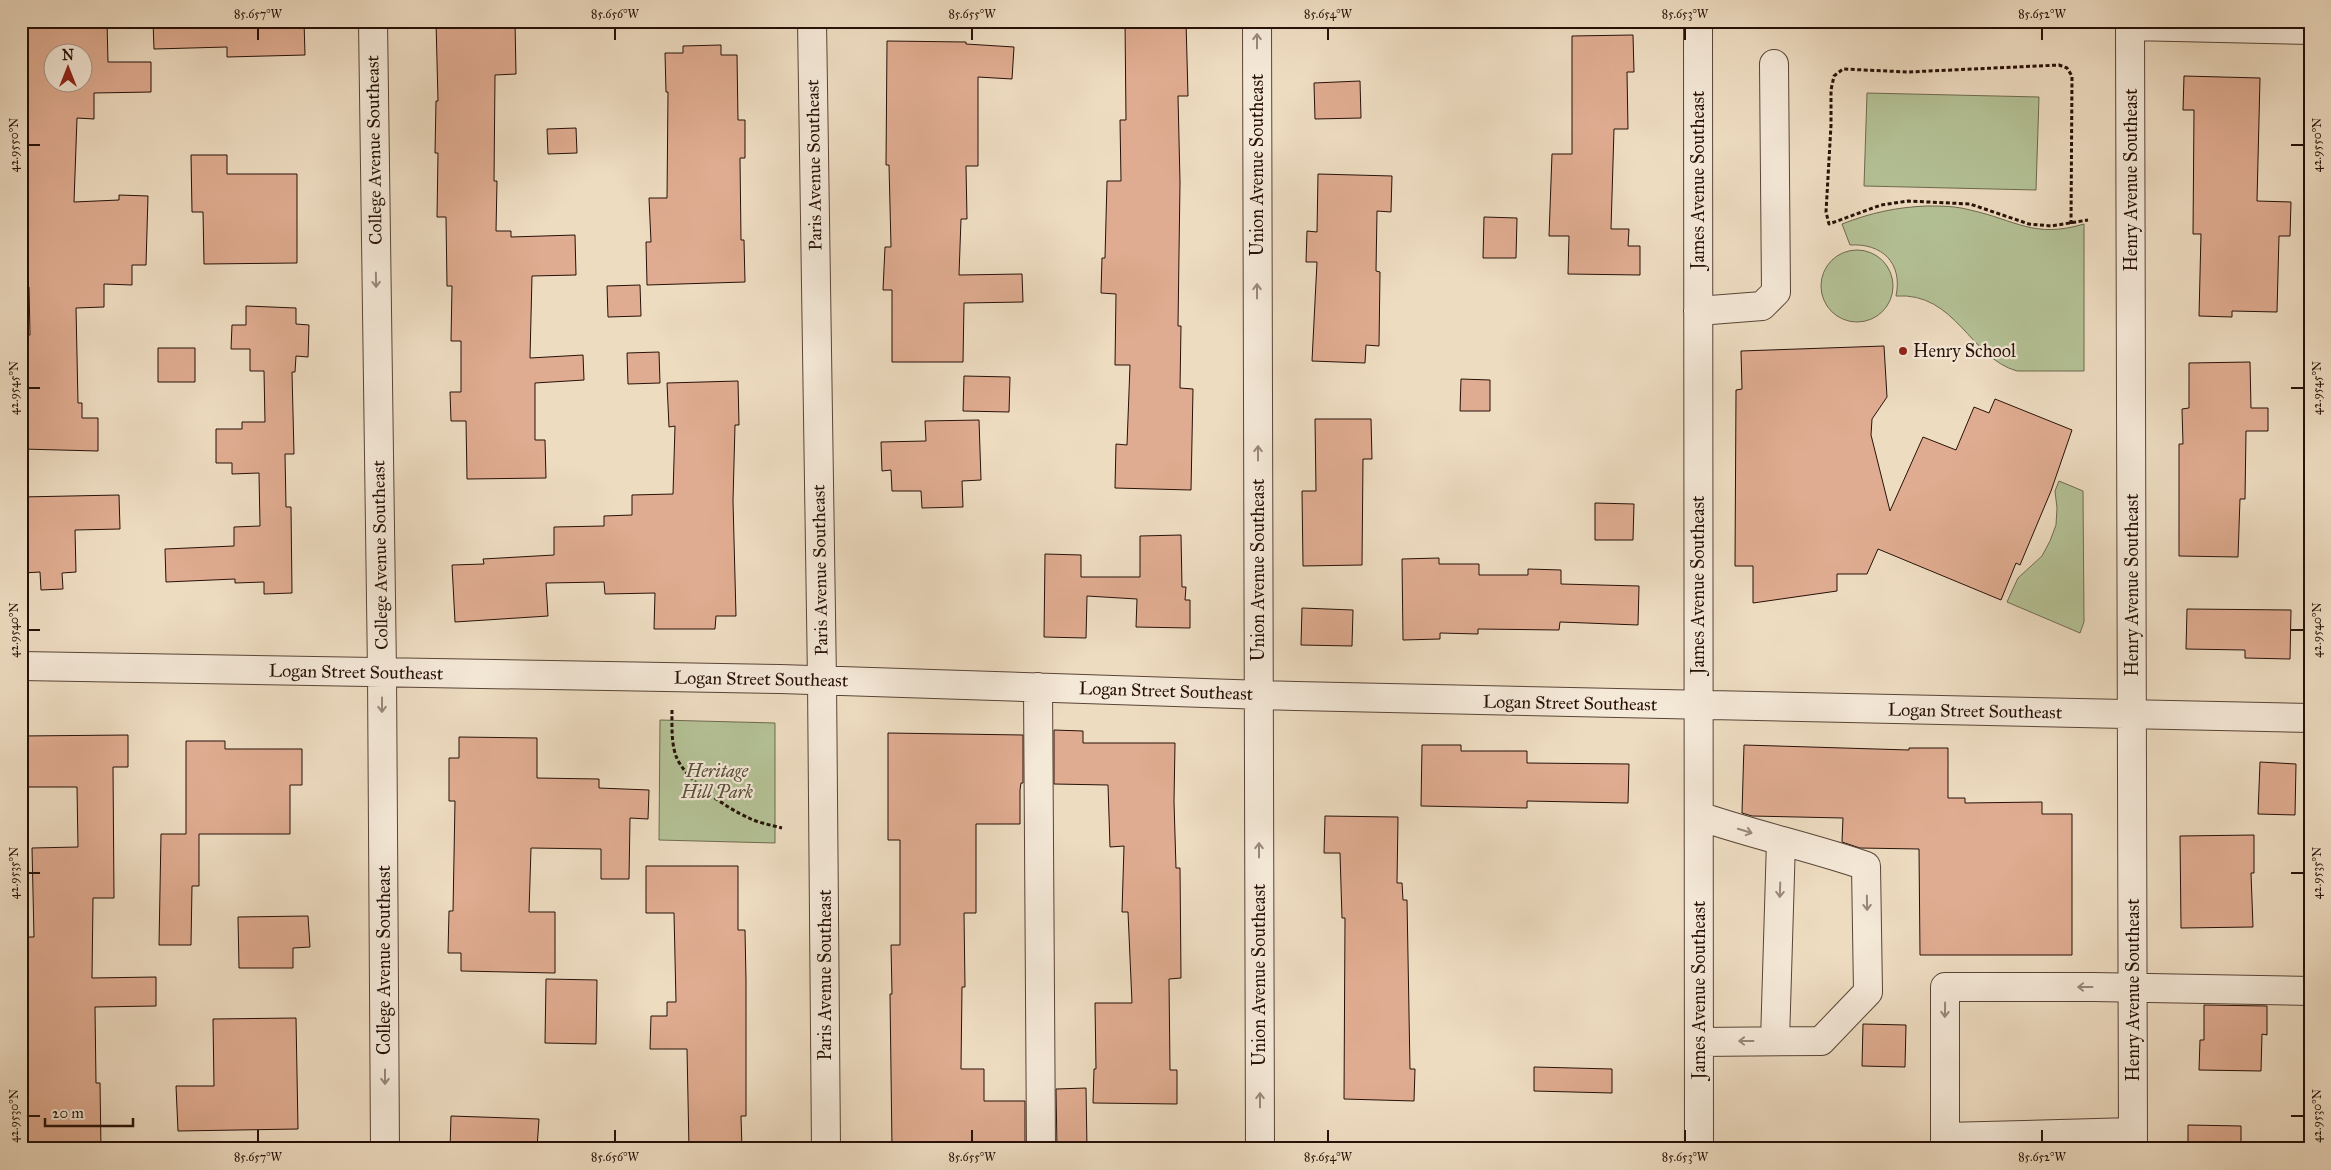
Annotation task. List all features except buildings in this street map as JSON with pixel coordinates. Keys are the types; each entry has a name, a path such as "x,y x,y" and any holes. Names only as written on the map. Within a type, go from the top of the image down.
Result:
{"street":[{"name":"College Avenue Southeast","path":"373,21 382,672 385,1149"},
{"name":"Paris Avenue Southeast","path":"812,21 822,680 826,1149"},
{"name":"Union Avenue Southeast","path":"1257,21 1260,1149"},
{"name":"James Avenue Southeast","path":"1698,21 1699,1149"},
{"path":"2130,24 2310,30"},
{"name":"Henry Avenue Southeast","path":"2130,24 2133,1140"},
{"path":"1698,311 1762,306 1776,292 1774,64"},
{"name":"Logan Street Southeast","path":"21,666 822,680 1258,695 2310,718"},
{"path":"1038,687 1041,1149"},
{"path":"1699,816 1866,866 1868,992 1821,1041 1699,1042"},
{"path":"1775,1041 1781,841"},
{"path":"2133,1140 1945,1143 1945,987 2310,991"}],"path":[{"path":"2071,224 2072,76 2067,68 2059,65 1908,72 1843,69 1834,76 1831,90 1826,212 1829,224 1880,205 1908,201 1970,204 2029,224 2051,226 2071,224 2088,220"},
{"path":"672,710 676,757 690,778 719,800 748,818 782,828"}],"green space":[{"path":"1867,93 2039,97 2036,190 1864,186"},
{"path":"1927,206 1965,209 2038,229 2052,230 2084,224 2084,371 2017,371 2001,364 1934,304 1916,298 1896,296 1896,274 1888,257 1872,247 1850,245 1842,224 1884,211"},
{"path":"1857,250 1877,256 1887,266 1893,286 1887,306 1877,316 1857,322 1837,316 1827,306 1821,286 1827,266 1837,256"},
{"path":"2059,481 2083,491 2084,622 2080,633 2007,602 2018,578 2042,556 2050,541 2056,525 2055,491"},
{"name":"Heritage Hill Park","path":"660,720 775,723 775,843 659,840"}],"place":[{"name":"Henry School","path":"1903,351"}]}
